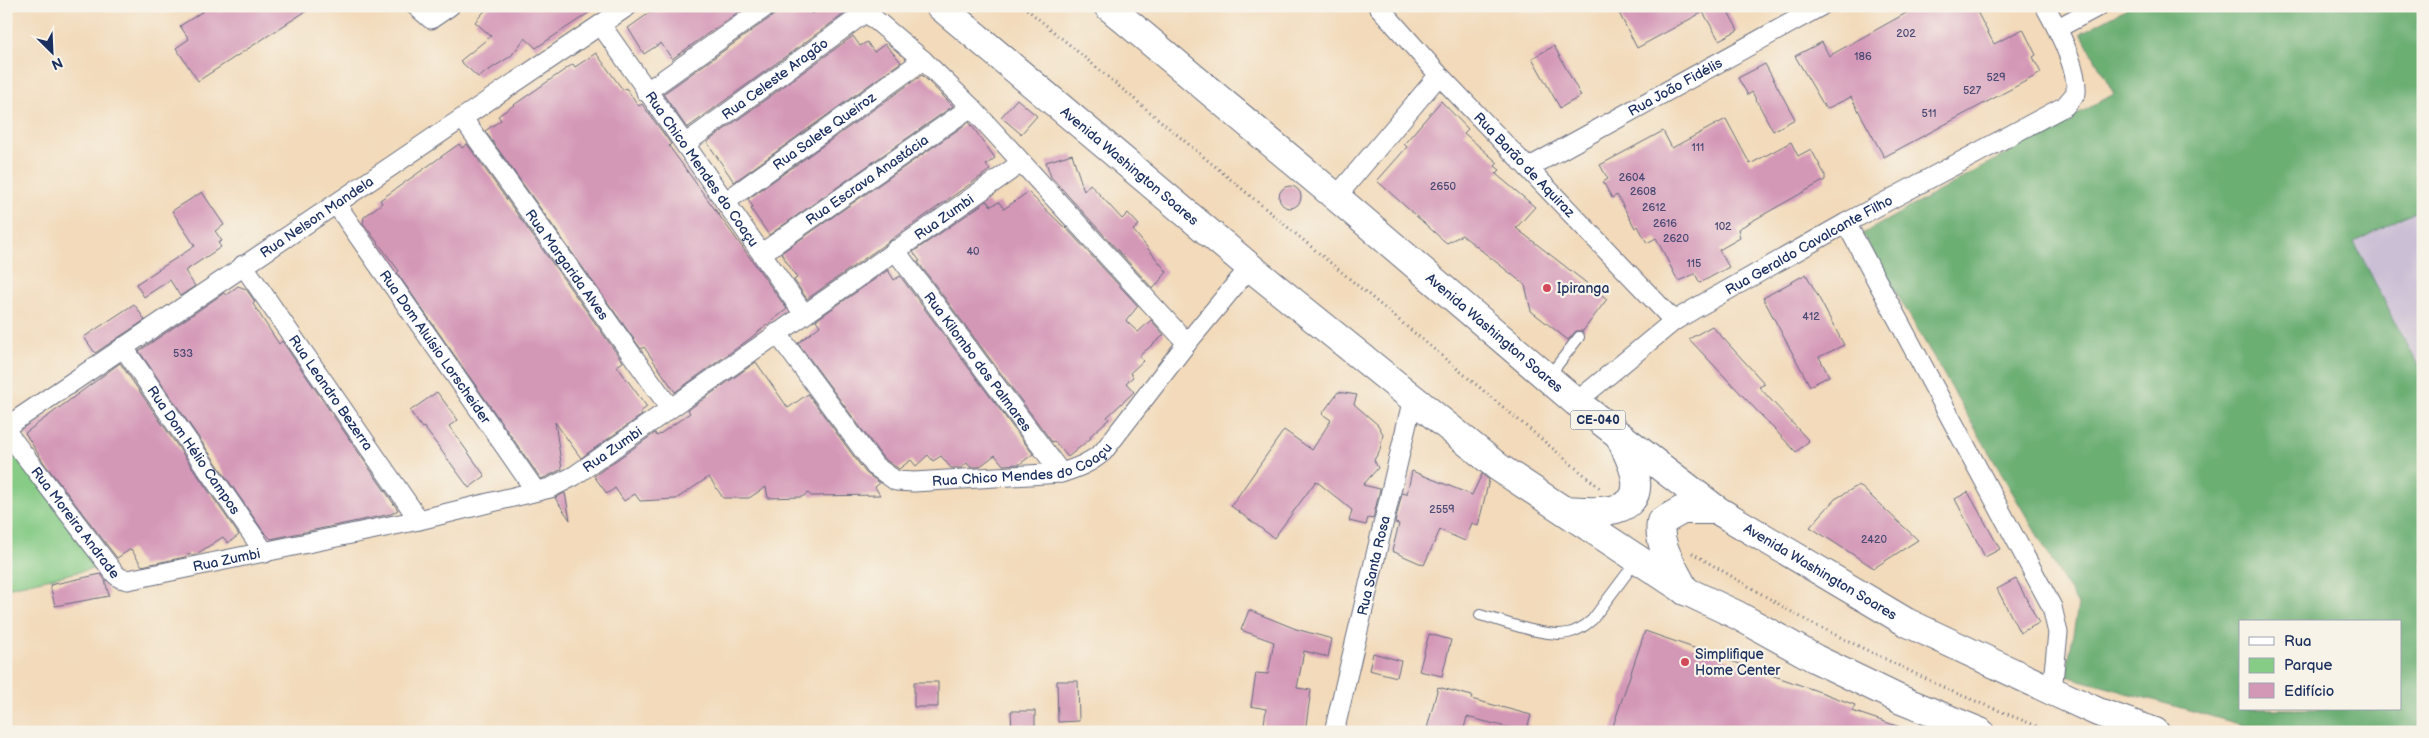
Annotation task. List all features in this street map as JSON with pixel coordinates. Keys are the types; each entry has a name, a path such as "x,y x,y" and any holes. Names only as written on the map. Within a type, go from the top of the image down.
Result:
{"highway":[{"name":"Avenida Washington Soares","path":"940,6 1250,267 1498,467 1686,592 1737,615 1816,659 1899,699 1980,732"},
{"name":"Avenida Washington Soares","path":"1108,6 1336,197 1547,378 1620,437 1717,510 1906,622 2098,712 2155,732"},
{"path":"1563,510 1606,512 1629,503 1634,497 1636,482 1620,437"},
{"path":"1686,592 1663,544 1660,531 1661,522 1682,510 1717,510"}],"street":[{"path":"416,6 431,19 450,6"},
{"name":"Rua Nelson Mandela","path":"6,427 628,6"},
{"path":"646,92 767,6"},
{"name":"Rua Barão de Aquiraz","path":"1378,6 1440,75 1674,321"},
{"name":"Rua João Fidélis","path":"1528,168 1821,6"},
{"name":"Rua Geraldo Cavalcante Filho","path":"1576,402 1674,321 1846,223 2058,112 2072,101 2076,93 2076,86 2058,28 2045,6"},
{"path":"2058,28 2099,6"},
{"path":"862,9 923,60 971,107 1187,343"},
{"name":"Rua Celeste Aragão","path":"685,144 862,9"},
{"name":"Rua Chico Mendes do Coaçu","path":"601,25 646,92 685,144 804,314"},
{"name":"Rua Salete Queiroz","path":"726,202 923,60"},
{"path":"1336,197 1440,75"},
{"name":"Rua Escrava Anastácia","path":"762,253 971,107"},
{"name":"Rua Margarida Alves","path":"463,119 670,408"},
{"name":"Rua Zumbi","path":"134,580 419,520 535,490 550,488 574,476 1021,163"},
{"name":"Rua Dom Aluísio Lorscheider","path":"336,204 535,490"},
{"path":"1846,223 2052,607 2058,633 2052,691"},
{"name":"Rua Kilombo dos Palmares","path":"896,250 1061,474"},
{"name":"Rua Leandro Bezerra","path":"243,265 419,520"},
{"name":"Rua Chico Mendes do Coaçu","path":"777,333 875,466 896,480 914,482 1061,474 1080,467 1103,452 1187,343 1250,267"},
{"name":"Rua Dom Hélio Campos","path":"123,347 265,553"},
{"name":"Rua Santa Rosa","path":"1334,732 1413,398"},
{"name":"Rua Moreira Andrade","path":"6,431 115,574 120,578 134,580"}],"lane":[{"path":"1547,378 1579,337"},
{"path":"1480,615 1552,634 1568,633 1582,628 1592,620 1638,560"}],"path":[{"path":"1023,6 1602,489 1629,503"},
{"path":"1688,548 1694,554 1809,622 1951,691 2051,732"}],"shaded area":[{"path":"2423,207 2423,375 2354,242"}],"green space":[{"path":"2131,6 2423,6 2423,207 2354,242 2423,375 2423,732 2268,732 2066,676 2078,605 1862,234 2114,94 2081,33"},
{"path":"6,442 14,446 96,568 6,588"}],"building":[{"path":"211,6 314,6 198,81 176,48 189,39 180,26"},
{"path":"489,6 599,6 536,48 525,38 511,56 478,77 460,61 491,36 475,22"},
{"path":"659,6 747,6 672,59 661,43 644,54 628,28"},
{"path":"778,6 807,6 812,14 822,6 837,6 844,14 687,128 663,94 774,15"},
{"path":"1627,6 1725,6 1738,30 1719,40 1703,12 1637,48 1618,11"},
{"path":"1905,6 1974,6 1994,44 2023,29 2036,55 2033,57 2041,73 1884,157 1851,97 1826,109 1795,56 1822,42 1829,56 1908,12"},
{"path":"853,36 860,46 867,42 874,52 885,44 901,62 734,182 707,142"},
{"path":"1554,46 1581,96 1560,108 1532,58"},
{"path":"596,53 623,90 626,88 639,106 642,104 671,144 669,146 787,309 748,340 675,392 644,347 641,349 485,131 501,120 498,116 573,64 575,67"},
{"path":"1765,64 1795,119 1773,131 1752,92 1748,95 1738,78"},
{"path":"922,75 953,106 769,235 751,209 753,207 748,199"},
{"path":"1017,99 1037,116 1021,134 1001,117"},
{"path":"1441,101 1468,129 1464,133 1498,163 1495,166 1500,170 1496,174 1535,207 1516,228 1607,299 1583,331 1576,331 1568,340 1531,311 1525,285 1462,235 1447,243 1377,181 1407,147 1404,144"},
{"path":"1726,119 1750,164 1791,142 1798,156 1811,149 1825,175 1825,180 1738,229 1740,238 1719,250 1729,267 1700,283 1695,274 1678,281 1656,238 1647,243 1638,226 1635,228 1617,195 1612,198 1603,182 1608,179 1600,165 1663,131 1672,148"},
{"path":"969,122 995,158 986,165 990,170 807,299 794,280 797,278 781,253"},
{"path":"459,144 462,148 467,144 623,362 617,366 647,407 640,412 642,415 581,458 555,422 562,469 541,479 397,273 399,271 363,223 364,217 382,203 380,200"},
{"path":"1072,154 1084,191 1090,184 1122,219 1128,213 1139,225 1133,230 1167,272 1153,289 1051,177 1046,162"},
{"path":"1286,186 1294,186 1301,193 1301,201 1294,208 1286,208 1279,201 1279,193"},
{"path":"202,192 224,225 215,231 222,241 218,243 221,247 185,271 195,286 180,296 170,280 144,297 136,284 195,246 172,211"},
{"path":"1028,192 1066,229 1065,227 1138,306 1126,321 1138,332 1151,320 1164,335 1139,356 1143,361 1130,373 1133,377 1126,383 1134,392 1107,417 1109,419 1090,436 1091,438 1068,457 1054,441 1052,442 918,262 920,261 913,252 987,201 991,206 999,202 1004,209"},
{"path":"888,270 894,280 900,276 1033,454 1020,464 1003,465 995,455 979,467 970,467 967,463 961,468 951,468 941,456 933,461 928,455 916,466 911,460 899,469 883,458 798,343 820,326 816,320"},
{"path":"1806,274 1844,345 1819,357 1829,376 1810,386 1763,298"},
{"path":"238,286 246,289 255,302 253,304 279,344 282,341 398,510 391,514 271,539 263,531 139,351 224,293 226,295"},
{"path":"134,304 145,320 95,353 84,337"},
{"path":"1712,326 1765,384 1759,387 1809,441 1796,452 1689,339"},
{"path":"756,362 788,408 808,394 866,473 880,483 875,487 880,495 811,496 808,493 802,497 768,498 766,487 749,498 723,498 709,477 676,499 640,501 635,494 624,501 615,488 607,494 594,476 655,433 657,436 690,413 688,410"},
{"path":"120,363 239,535 228,543 223,537 195,555 190,553 185,557 142,566 131,549 117,558 44,463 25,433"},
{"path":"437,392 458,420 449,426 485,476 469,488 410,411"},
{"path":"1338,392 1357,395 1354,404 1378,425 1383,434 1380,450 1374,460 1378,468 1363,485 1380,489 1373,519 1368,518 1366,525 1349,521 1352,510 1316,481 1274,538 1231,506 1284,430 1312,450 1331,420 1322,414"},
{"path":"1412,471 1472,495 1482,474 1489,480 1478,526 1472,523 1465,541 1440,530 1424,565 1392,551 1399,524 1395,523 1402,493 1407,494"},
{"path":"1859,485 1918,540 1874,568 1810,527 1835,499"},
{"path":"1968,492 2000,549 1985,557 1955,499"},
{"path":"565,493 570,520 555,498"},
{"path":"101,574 105,580 109,596 55,606 50,585"},
{"path":"2016,579 2039,623 2020,633 1997,589"},
{"path":"1249,610 1296,629 1332,639 1328,657 1304,651 1297,688 1311,690 1305,732 1263,732 1266,709 1251,706 1256,673 1268,674 1274,642 1241,630"},
{"name":"Simplifique Home Center","path":"1645,631 1855,705 1852,711 1906,729 1905,732 1611,732"},
{"path":"1429,634 1451,640 1442,676 1419,671"},
{"path":"1373,653 1401,661 1397,677 1369,670"},
{"path":"1057,681 1078,681 1079,721 1058,722"},
{"path":"914,682 938,682 938,707 914,707"},
{"path":"1438,687 1472,696 1471,699 1531,715 1526,732 1467,717 1463,732 1426,732"},
{"path":"1011,711 1035,711 1035,732 1012,732"}],"place":[{"name":"Ipiranga","path":"1547,288"},
{"name":"Simplifique Home Center","path":"1685,662"}]}
